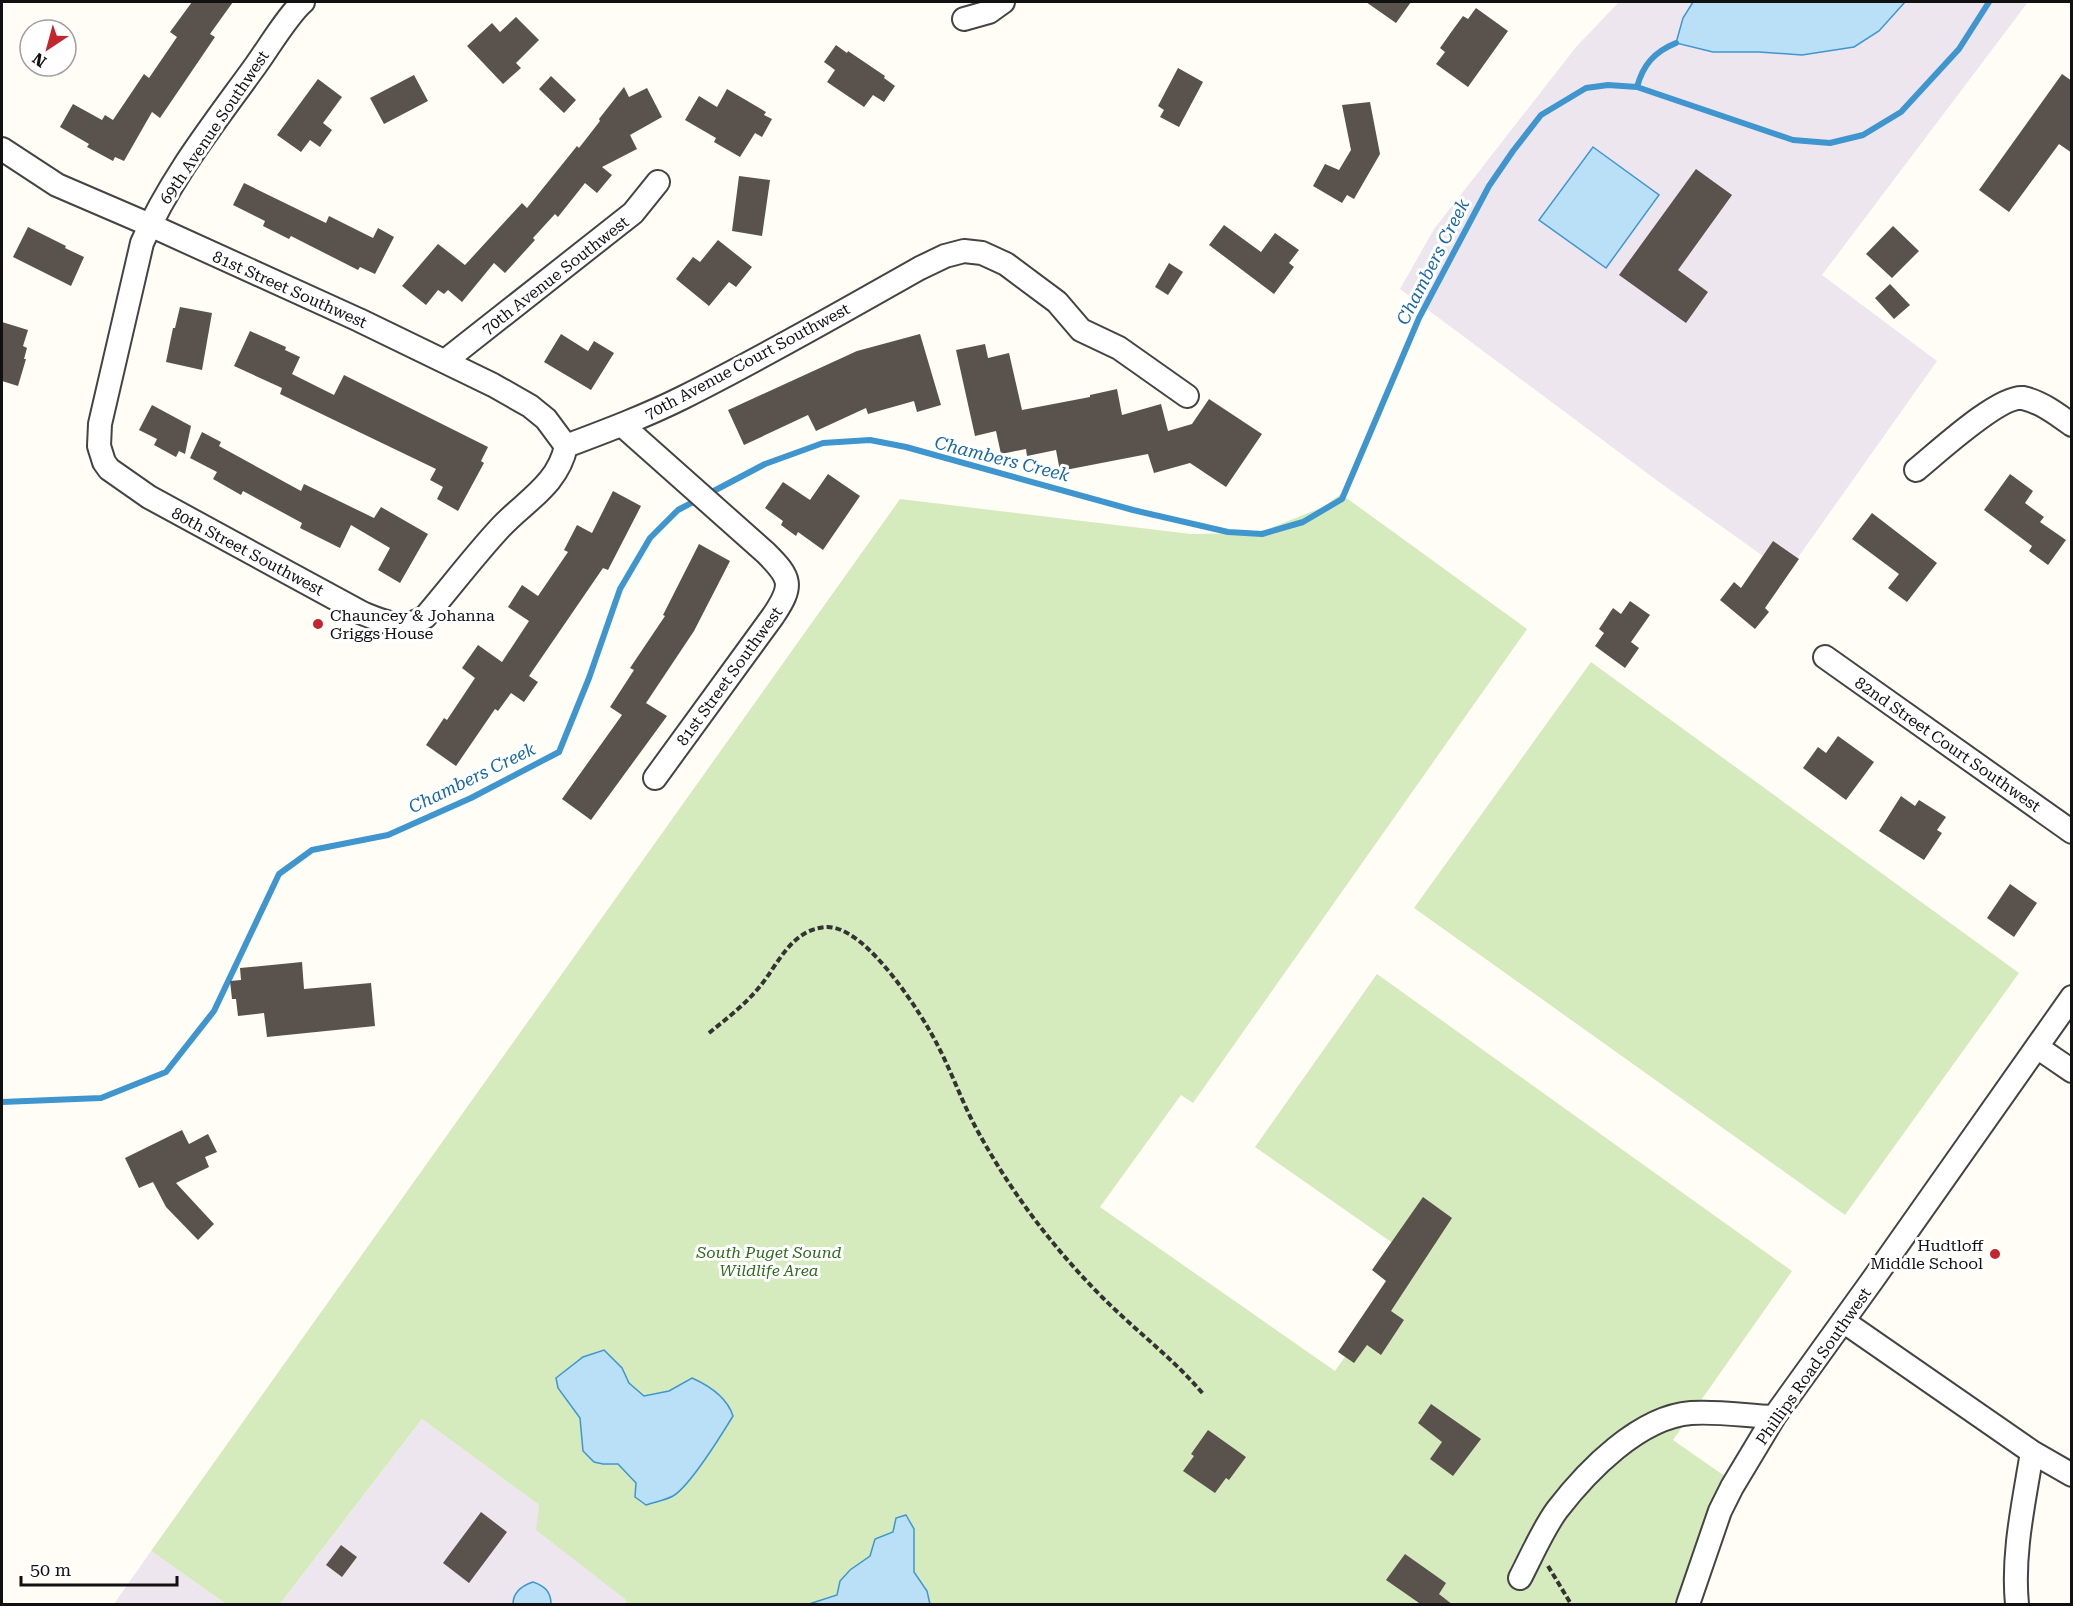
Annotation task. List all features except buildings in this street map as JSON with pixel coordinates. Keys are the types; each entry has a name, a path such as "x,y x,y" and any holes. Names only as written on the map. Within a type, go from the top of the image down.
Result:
{"street":[{"name":"69th Avenue Southwest","path":"109,469 99,446 100,424 142,243 169,188 303,2"},
{"path":"964,19 989,12 1003,2"},
{"name":"81st Street Southwest","path":"2,149 57,185 150,225 445,361 530,406 546,419 566,446"},
{"name":"70th Avenue Southwest","path":"445,361 633,213 658,182"},
{"name":"70th Avenue Court Southwest","path":"566,446 622,425 682,398 771,352 920,268 945,256 964,251 982,253 1006,264 1057,302 1081,330 1119,348 1187,396"},
{"path":"1916,470 1992,408 2008,401 2020,398 2033,402 2048,408 2072,424"},
{"name":"81st Street Southwest","path":"622,425 779,566 786,576 788,585 784,600 773,616 655,778"},
{"name":"80th Street Southwest","path":"109,469 149,497 362,613 399,626 417,622 424,617 501,527 536,495 555,473 563,460 566,446"},
{"name":"82nd Street Court Southwest","path":"1825,657 2072,832"},
{"name":"Phillips Road Southwest","path":"1688,1605 1720,1511 1774,1417 2072,997"},
{"path":"2037,1047 2072,1071"},
{"path":"1843,1321 2031,1452 2072,1475"},
{"path":"1520,1578 1556,1512 1598,1464 1640,1431 1671,1417 1691,1413 1774,1417"},
{"path":"2017,1605 2015,1584 2031,1452"}],"path":[{"path":"709,1033 757,990 793,940 817,928 829,927 851,934 890,974 922,1019 937,1044 975,1127 1007,1181 1054,1245 1105,1300 1189,1377 1204,1395"},
{"path":"1536,1548 1571,1605"}],"shaded area":[{"path":"1619,2 2028,2 1822,275 1937,361 1787,573 1659,482 1400,289 1434,229 1576,47"},
{"path":"422,1419 539,1505 625,1599 626,1604 280,1604"},
{"path":"151,1551 226,1604 114,1604"}],"green space":[{"name":"South Puget Sound Wildlife Area","path":"1341,494 1527,629 1193,1103 1181,1095 1100,1207 1335,1371 1414,1258 1255,1147 1377,974 1792,1271 1673,1440 1736,1484 1705,1531 1674,1604 626,1604 625,1599 536,1530 539,1505 422,1419 280,1604 226,1604 151,1551 900,499 1191,534 1258,533 1323,507"},
{"path":"1591,662 2019,973 1845,1215 1414,908"}],"water":[{"path":"1693,2 1905,2 1879,31 1854,47 1802,55 1713,52 1676,43 1683,18"},
{"path":"1593,147 1659,195 1606,268 1539,220"},
{"path":"604,1350 622,1368 629,1383 644,1396 669,1391 692,1378 717,1393 730,1409 733,1416 705,1459 688,1482 673,1496 646,1505 635,1497 636,1483 618,1464 594,1462 583,1451 580,1418 558,1388 556,1378 583,1357"},
{"path":"906,1515 914,1529 914,1572 927,1591 930,1604 809,1604 837,1595 840,1581 850,1570 870,1556 875,1539 893,1532 896,1518"},
{"path":"533,1582 546,1590 551,1604 513,1604 518,1590"}],"waterway":[{"name":"Chambers Creek","path":"708,494 765,464 823,443 870,440 906,447 1133,510 1228,532 1262,534 1303,522 1342,499 1419,318 1489,186 1541,115 1586,88 1608,85 1637,87 1793,140 1830,143 1863,135 1901,112 1959,49 1989,2"},
{"path":"1637,87 1650,60 1676,43"},
{"name":"Chambers Creek","path":"2,1102 101,1098 166,1072 214,1011 279,874 312,850 388,835 471,798 559,752 589,678 620,589 650,538 678,510 699,499"}],"place":[{"name":"Chauncey & Johanna Griggs House","path":"318,624"},
{"name":"Hudtloff Middle School","path":"1995,1254"}]}
